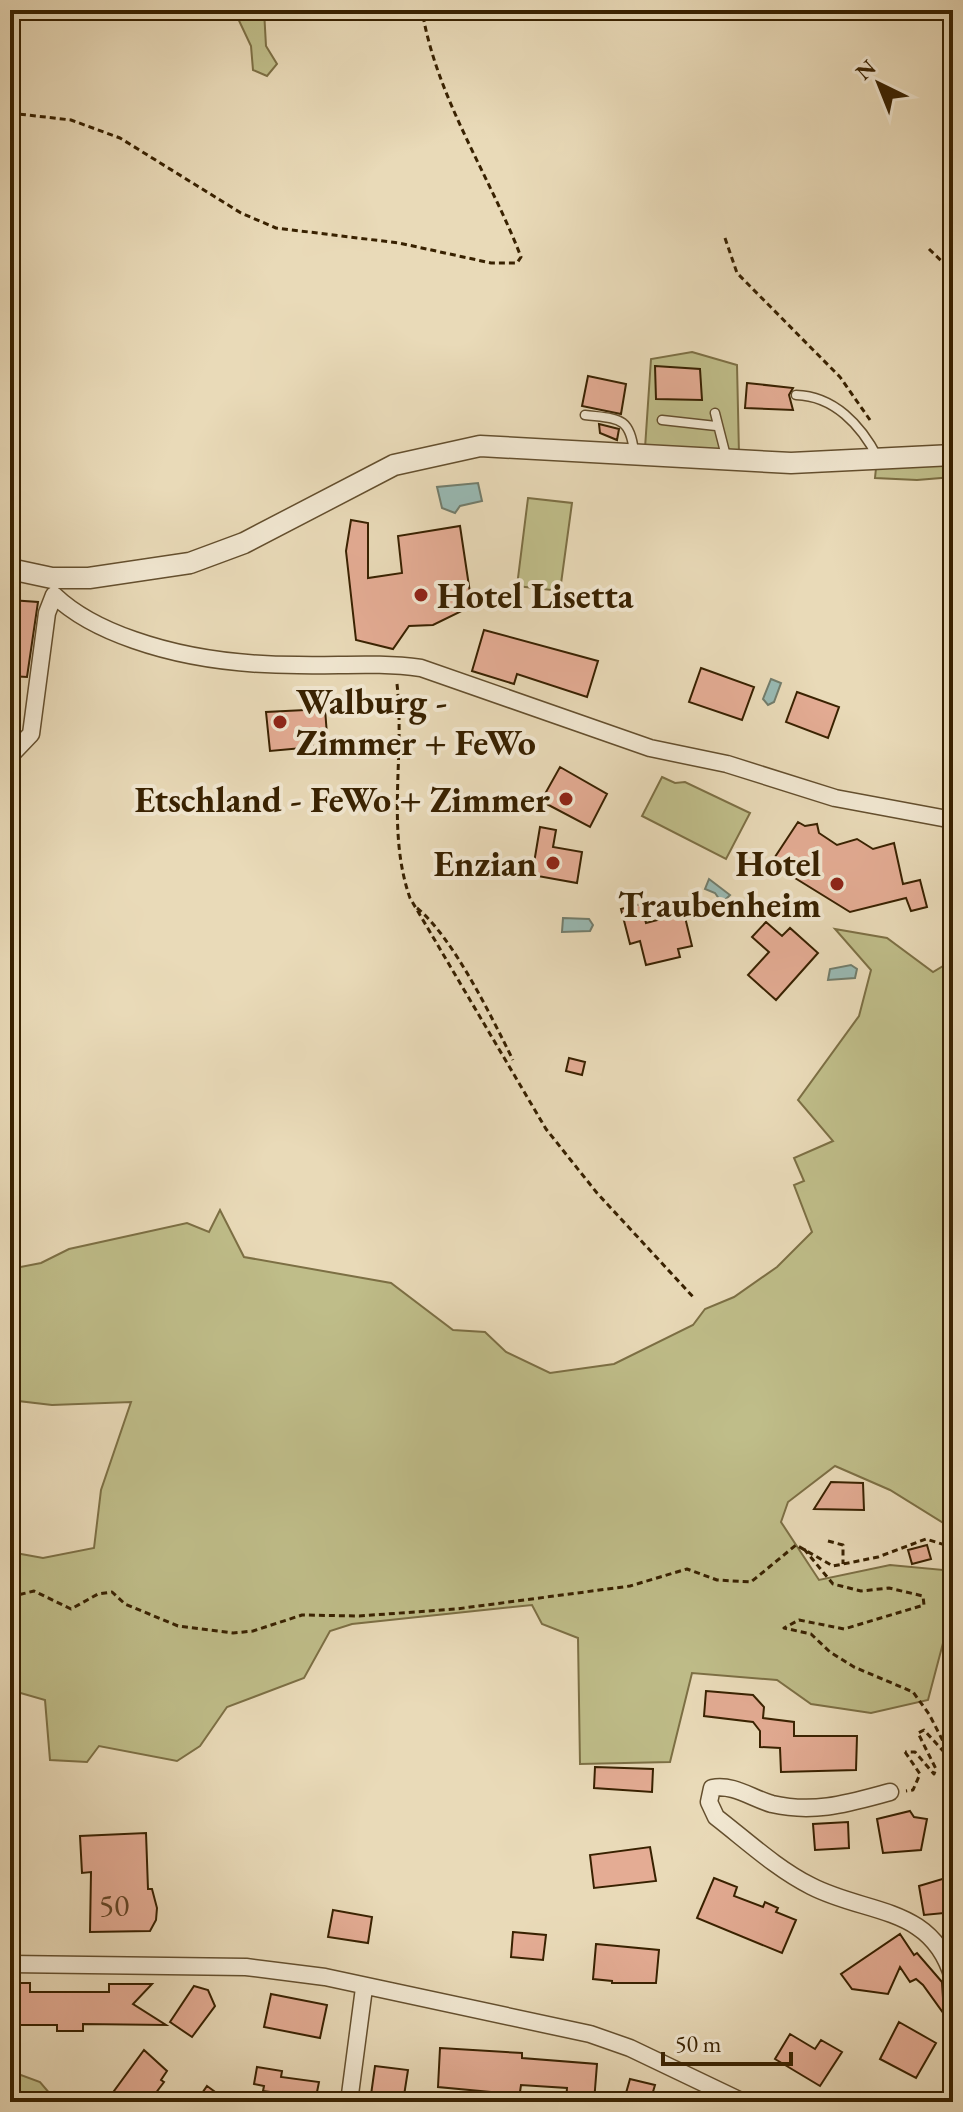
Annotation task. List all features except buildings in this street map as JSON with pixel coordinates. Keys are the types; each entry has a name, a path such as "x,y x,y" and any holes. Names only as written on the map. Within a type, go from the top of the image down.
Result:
{"street":[{"path":"53,586 124,576 217,554 394,465 480,446 635,457 791,463 953,455"},
{"path":"10,569 53,586 77,614 110,631 170,653 216,662 395,664 421,668 650,748 727,764 835,798 953,820"},
{"path":"10,756 31,734 48,603 53,586"},
{"path":"890,1792 817,1810 769,1803 726,1786 712,1788 709,1802 716,1817 810,1886 851,1903 889,1910 919,1926 948,1960 953,1978"},
{"path":"10,1964 246,1967 325,1977 364,1988 590,2034 630,2048 738,2101"},
{"path":"349,2102 364,1988"}],"lane":[{"path":"796,395 816,396 830,403 863,432 879,459"},
{"path":"715,413 727,461"},
{"path":"585,415 622,420 631,430 635,457"},
{"path":"662,420 716,426"}],"path":[{"path":"10,113 71,120 120,138 241,213 276,228 399,243 491,263 517,263 521,257 506,217 436,64 422,10"},
{"path":"725,238 737,273 840,377 876,429"},
{"path":"929,249 953,272"},
{"path":"395,664 401,749 396,831 399,858 414,905 546,1129 597,1193 695,1299"},
{"path":"414,905 435,927 455,958 513,1060"},
{"path":"802,1546 823,1563 843,1564 878,1557 926,1539 945,1545 953,1558"},
{"path":"828,1541 843,1545 843,1564"},
{"path":"10,1597 34,1591 71,1609 98,1594 112,1592 125,1604 178,1626 233,1633 253,1631 302,1615 359,1616 456,1609 630,1586 687,1569 717,1580 751,1582 758,1580 784,1552 802,1546"},
{"path":"802,1546 833,1584 861,1591 889,1588 923,1596 924,1605 844,1629 799,1620 784,1628 811,1634 830,1652 854,1667 913,1692 945,1745 945,1753 924,1730 918,1733 936,1769 934,1774 915,1752 905,1752 920,1774 913,1790"}],"shaded area":[{"path":"234,10 264,10 266,46 277,64 267,76 253,70 251,46"},
{"path":"692,352 737,365 739,454 645,448 651,359"},
{"path":"953,455 953,477 917,480 875,478 876,468"},
{"path":"528,498 572,503 560,591 517,586"},
{"path":"662,777 675,783 685,782 750,813 726,859 642,816"},
{"path":"835,929 887,938 933,972 953,960 953,1529 953,1622 947,1628 928,1700 871,1713 811,1704 777,1680 692,1673 670,1762 580,1764 578,1638 542,1624 532,1605 352,1624 330,1631 304,1678 227,1707 200,1746 177,1761 99,1746 87,1762 50,1760 45,1700 10,1690 10,1552 43,1558 94,1548 101,1490 131,1402 52,1405 10,1400 10,1269 41,1263 69,1249 187,1223 209,1232 220,1210 244,1257 391,1283 453,1330 485,1332 506,1352 550,1373 614,1364 693,1325 705,1309 734,1297 777,1267 812,1232 794,1185 804,1181 794,1158 833,1141 798,1100 859,1016 871,970","holes":["835,1466 890,1490 953,1529 943,1570 890,1565 819,1580 781,1522 788,1502"]},
{"path":"10,2071 40,2082 57,2102 10,2102"}],"water":[{"path":"478,483 482,501 460,506 455,513 442,508 437,487"},
{"path":"771,679 781,683 774,702 768,705 763,699"},
{"path":"709,879 730,895 722,903 715,893 705,889"},
{"path":"563,918 589,919 593,925 590,931 562,932"},
{"path":"851,965 857,969 855,978 828,980 830,969"}],"place":[{"name":"Hotel Lisetta","path":"421,595"},
{"name":"Walburg - Zimmer + FeWo","path":"280,722"},
{"name":"Etschland - FeWo + Zimmer","path":"566,799"},
{"name":"Enzian","path":"553,863"},
{"name":"Hotel Traubenheim","path":"837,884"}]}
